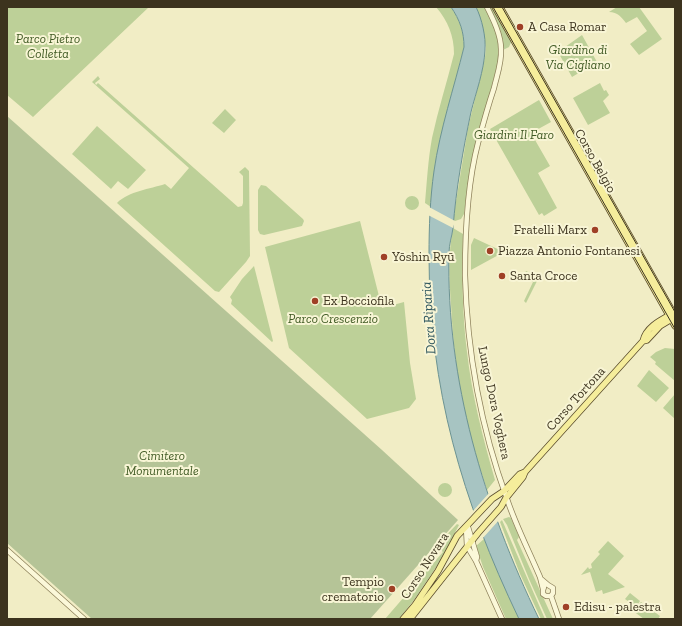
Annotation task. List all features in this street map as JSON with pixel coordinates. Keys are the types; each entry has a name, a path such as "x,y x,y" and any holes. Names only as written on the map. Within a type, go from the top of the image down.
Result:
{"main road":[{"name":"Corso Belgio","path":"495,7 673,315"},
{"name":"Corso Belgio","path":"500,7 673,315 675,326"},
{"name":"Corso Tortona","path":"469,543 501,507 525,472 643,341 644,337 654,325 673,315"},
{"name":"Corso Tortona","path":"467,527 492,499 504,491 520,474 525,472"},
{"name":"Corso Novara","path":"403,619 428,587 457,536 467,527"},
{"name":"Corso Novara","path":"410,619 469,543"}],"street":[{"name":"Lungo Dora Voghera","path":"487,7 495,23 502,49 499,66 478,142 472,173 466,229 466,296 469,334 476,382 484,420 506,498 540,577"},
{"path":"467,527 469,543 502,619"},
{"path":"7,550 84,619"},
{"path":"540,577 553,589 551,596 559,619"},
{"path":"540,577 543,592 545,595 551,596"},
{"path":"543,589 548,585"}],"green space":[{"name":"Parco Pietro Colletta","path":"7,7 149,7 33,117 7,95"},
{"path":"436,7 451,7 461,26 464,47 438,148 431,207 425,203 432,138 454,54 450,29"},
{"path":"476,7 486,7 491,14 492,11 489,7 493,7 512,40 509,47 501,51 469,177 464,214 461,219 455,221 453,220 468,128 486,48"},
{"path":"617,7 639,7 662,39 639,55 630,44 647,31 637,17 626,23 617,14 609,12"},
{"name":"Giardino di Via Cigliano","path":"582,35 597,62 572,77 558,52"},
{"path":"98,76 100,79 95,83 96,85 98,83 238,207 242,206 243,203 243,176 239,172 245,167 249,171 250,256 219,292 215,291 117,203 134,193 165,184 171,189 189,168 92,82"},
{"path":"600,83 604,91 606,90 609,95 603,101 610,113 588,125 573,98"},
{"name":"Giardini Il Faro","path":"539,100 551,122 531,133 550,166 538,173 557,208 544,216 542,213 539,215 490,129"},
{"path":"225,109 236,120 224,133 212,123"},
{"name":"Cimitero Monumentale","path":"7,116 382,450 458,520 370,619 92,619 7,543"},
{"path":"97,126 146,170 128,189 118,181 111,189 72,154"},
{"path":"261,185 266,186 303,219 304,221 302,226 264,235 260,234 258,230 258,190"},
{"path":"409,196 415,196 419,200 419,206 415,210 409,210 405,206 405,200"},
{"name":"Parco Crescenzio","path":"360,221 382,308 404,302 410,363 416,399 409,408 367,419 289,348 265,247"},
{"path":"453,228 463,234 462,263 464,323 467,352 478,417 495,480 487,490 468,430 456,367 449,275 450,247"},
{"path":"474,238 504,252 471,270 471,245"},
{"path":"254,266 273,341 272,342 231,304 232,300 230,297 242,279"},
{"path":"526,271 539,277 526,303 524,301 533,282 523,277"},
{"path":"665,348 675,349 675,381 655,364 656,362 650,357 656,352"},
{"path":"649,370 669,388 656,402 637,386"},
{"path":"675,394 675,419 663,408"},
{"path":"442,483 448,483 452,487 452,493 448,497 442,497 438,493 438,487"},
{"path":"509,517 511,518 519,537 517,540 553,619 547,619 507,525 503,519"},
{"path":"502,520 545,619 541,619 520,574 500,522"},
{"path":"457,524 459,525 441,560 414,600 399,619 385,619 443,552 436,546"},
{"path":"484,539 519,619 506,619 483,567 476,546"},
{"path":"608,541 624,556 608,574 625,587 603,594 602,590 596,592 590,572 581,575 588,567 589,569 592,568 591,564 600,554 598,552"},
{"path":"630,593 640,601 636,607 625,599"},
{"path":"641,602 660,616 658,619 644,619 633,611"}],"water":[{"path":"451,7 476,7 485,39 483,66 471,112 463,155 449,250 450,301 454,348 472,441 486,487 501,532 539,619 519,619 481,531 465,487 453,442 442,397 435,351 429,255 434,171 440,140 464,47 461,26"}],"pier":[{"path":"429,207 455,221 453,228 428,215"},
{"path":"490,492 500,519 482,539 472,512"}],"tram line":[{"path":"493,7 675,329"},
{"path":"502,7 675,312"}],"place":[{"name":"A Casa Romar","path":"520,27"},
{"name":"Fratelli Marx","path":"595,230"},
{"name":"Piazza Antonio Fontanesi","path":"490,251"},
{"name":"Yōshin Ryū","path":"384,257"},
{"name":"Santa Croce","path":"502,276"},
{"name":"Ex Bocciofila","path":"315,301"},
{"name":"Tempio crematorio","path":"392,589"},
{"name":"Edisu - palestra","path":"566,607"}],"water label":[{"name":"Dora Riparia","path":"429,318"}]}
